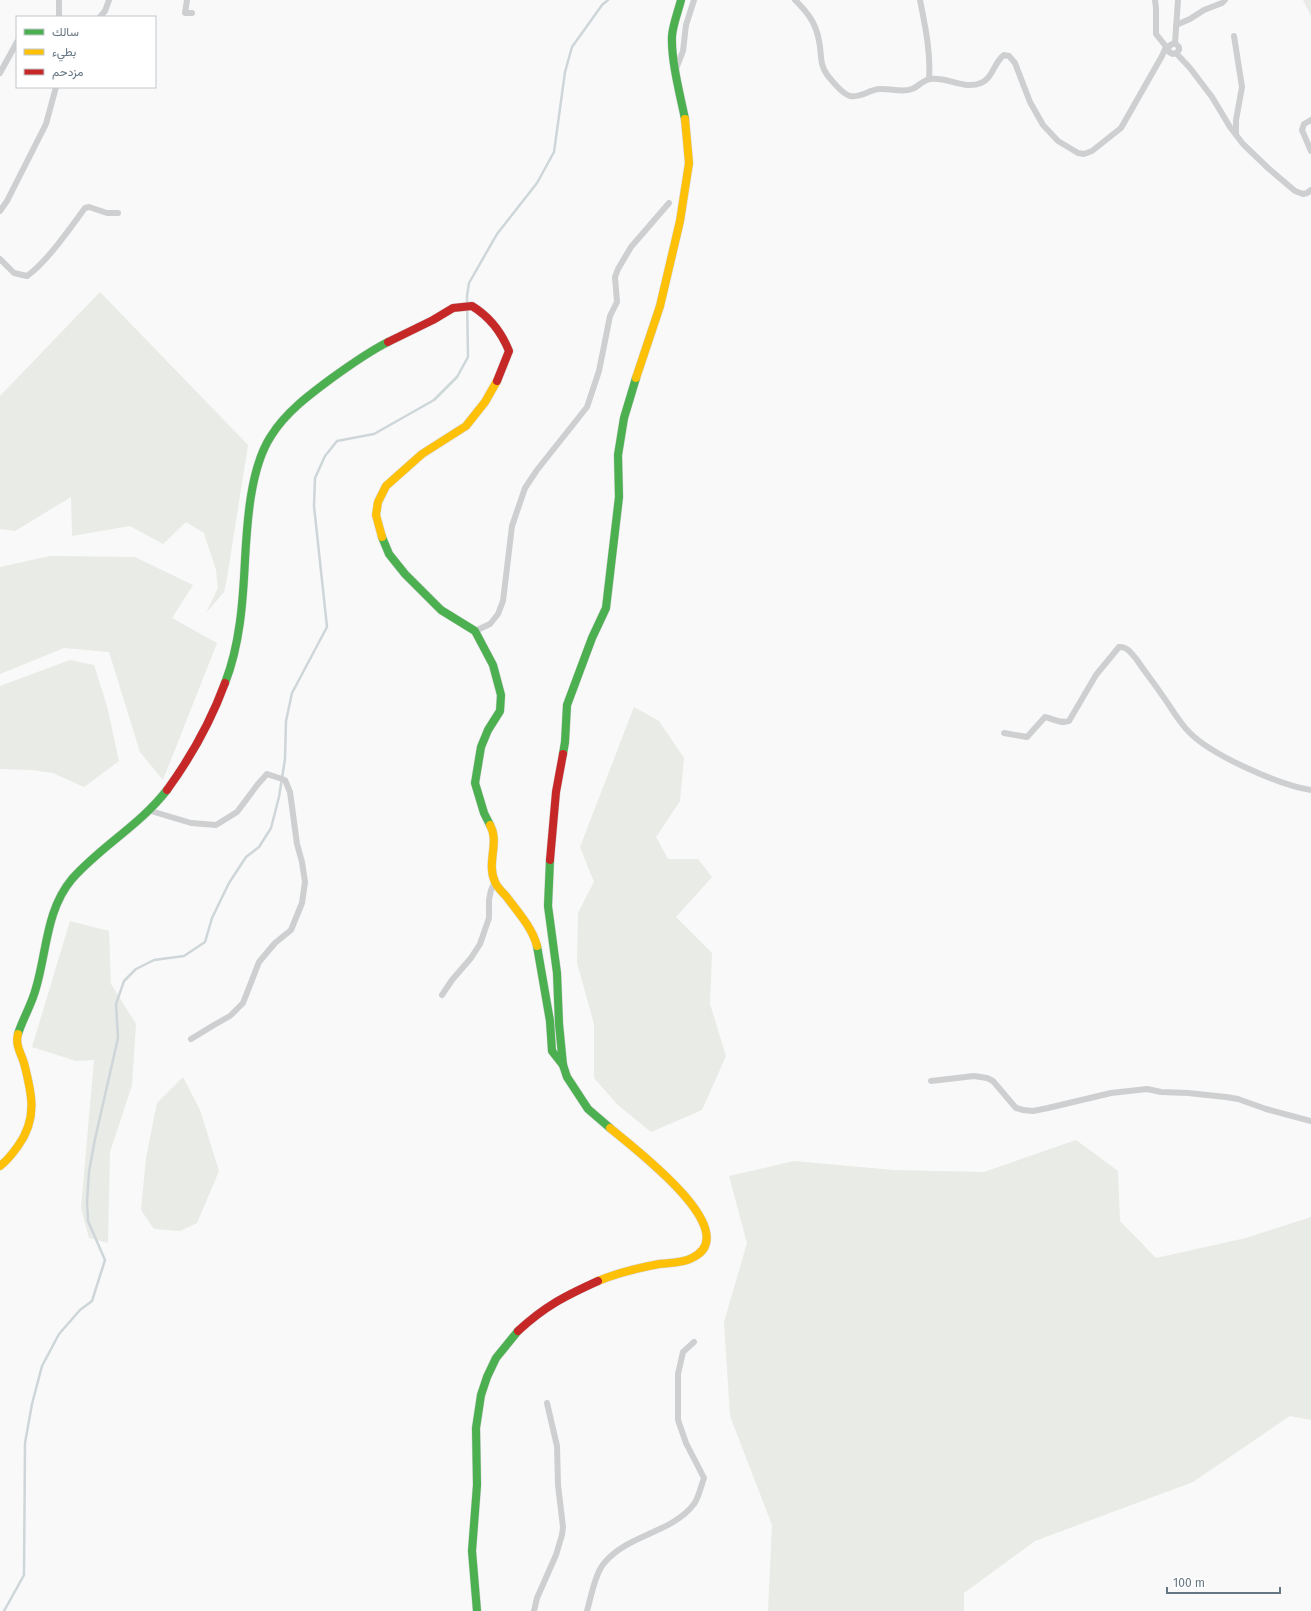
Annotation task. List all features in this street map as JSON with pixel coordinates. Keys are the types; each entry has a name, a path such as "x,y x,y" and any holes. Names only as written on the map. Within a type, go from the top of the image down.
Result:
{"street":[{"path":"58,0 59,16"},
{"path":"101,16 105,11 109,0"},
{"path":"187,0 185,13 192,14"},
{"path":"563,1065 558,993 548,906 554,806 565,742 567,705 592,638 606,608 618,505 618,456 624,418 632,388 660,306 680,221 689,163 685,121 672,54 672,38 681,0"},
{"path":"676,69 683,51 686,25 694,0"},
{"path":"796,0 810,16 816,28 820,42 822,65 826,74 850,96 859,96 878,89 900,91 912,90 929,79 956,84 969,85 981,83 987,79 1001,57 1004,55 1008,56 1015,63 1030,102 1042,125 1058,141 1078,153 1084,154 1092,151 1121,128 1167,48 1170,44 1175,43"},
{"path":"920,0 927,41 930,69 929,79"},
{"path":"1155,0 1156,34 1171,53 1176,53 1190,68 1209,93 1236,134 1256,156 1295,191 1302,194 1311,190"},
{"path":"1176,53 1179,49 1175,43 1178,0"},
{"path":"1176,25 1190,19 1204,10 1222,3 1225,0"},
{"path":"1234,36 1242,87 1236,120 1236,134"},
{"path":"0,73 16,44"},
{"path":"0,211 7,201 46,124 56,88"},
{"path":"1311,120 1304,124 1302,130 1311,151"},
{"path":"475,631 490,624 498,614 503,601 512,526 525,488 537,470 587,407 599,371 610,316 617,302 615,277 618,269 631,247 669,203"},
{"path":"0,258 14,273 27,276 33,272 55,247 85,208 90,207 107,213 118,213"},
{"path":"0,1166 8,1161 23,1139 32,1118 33,1111 31,1093 17,1040 25,1015 33,998 55,907 66,886 79,871 150,811 168,789 190,756 210,718 231,667 241,607 244,550 252,484 264,449 271,436 301,402 380,345 455,308 472,306 486,315 501,332 509,351 500,376 485,402 466,426 422,454 386,486 378,502 376,515 381,535 389,554 405,574 441,610 475,631 493,665 501,695 500,712 488,730 481,747 475,784 484,813 494,831 491,868 495,882 522,917 535,938 550,1021 552,1051 563,1065 571,1083 588,1109 658,1169 694,1205 705,1226 708,1240 705,1248 691,1259 638,1268 600,1280 562,1297 534,1316 516,1332 496,1358 483,1386 477,1416 477,1486 472,1550 477,1611"},
{"path":"1004,732 1027,737 1045,717 1059,722 1069,721 1096,675 1118,647 1123,647 1128,650 1137,660 1189,732 1203,743 1233,761 1259,773 1280,782 1311,790"},
{"path":"150,811 191,823 216,825 237,812 267,774 285,780 290,792 296,844 302,862 305,882 302,903 291,930 275,943 259,962 243,1003 230,1016 191,1039"},
{"path":"442,996 452,980 471,958 480,944 489,918 489,900 491,890 495,882"},
{"path":"931,1081 974,1076 987,1078 993,1081 1016,1108 1023,1110 1033,1111 1111,1093 1136,1089 1214,1095 1232,1098 1266,1110 1311,1121"},
{"path":"587,1611 595,1582 604,1563 637,1539 670,1524 683,1515 695,1503 704,1478 686,1443 678,1420 678,1374 683,1352 694,1342"},
{"path":"534,1611 556,1555 563,1527 558,1485 557,1446 547,1403"}],"shaded area":[{"path":"1303,0 1311,0 1311,16"},
{"path":"100,292 248,445 224,592 206,613 218,588 216,570 204,533 186,522 163,544 130,526 72,536 71,497 15,531 0,529 0,396"},
{"path":"50,556 135,557 193,585 172,618 217,643 163,780 140,752 109,652 64,648 0,674 0,567"},
{"path":"70,660 94,665 107,706 119,761 84,787 53,773 31,770 0,769 0,686"},
{"path":"634,707 659,721 684,758 680,801 656,837 668,859 698,859 712,877 676,917 712,953 710,1004 726,1056 702,1110 651,1132 618,1105 594,1078 594,1024 577,963 578,913 594,882 580,847"},
{"path":"70,921 109,931 111,984 136,1024 132,1085 110,1152 108,1243 89,1238 81,1208 94,1060 76,1061 32,1047"},
{"path":"183,1077 200,1110 219,1171 197,1223 180,1231 154,1229 141,1210 146,1158 157,1103"},
{"path":"1076,1140 1118,1171 1120,1221 1156,1258 1246,1238 1311,1217 1311,1420 1290,1416 1193,1482 1035,1541 964,1593 964,1611 768,1611 772,1525 730,1416 724,1322 747,1243 729,1176 794,1161 893,1170 984,1172"}],"waterway":[{"path":"4,1611 24,1575 25,1443 32,1404 42,1366 59,1334 80,1310 92,1301 105,1260 88,1221 87,1202 89,1172 118,1038 116,1004 124,981 136,969 154,960 184,956 205,942 212,918 229,883 246,857 259,847 271,828 279,797 285,759 286,721 292,693 327,627 314,506 315,478 325,456 337,441 374,434 434,400 457,377 468,357 467,296 469,283 497,234 537,183 554,152 565,72 572,47 602,5 608,0"}],"traffic: fast":[{"path":"681,0 673,27 672,46 676,78 685,119"},
{"path":"225,683 234,654 240,623 251,496 258,464 264,449 277,427 298,404 352,364 388,342"},
{"path":"563,754 567,705 592,638 606,608 619,497 618,455 624,418 636,378"},
{"path":"382,537 389,554 405,574 441,610 475,631 493,665 501,695 500,711 488,730 481,747 475,783 484,813 490,825"},
{"path":"18,1034 34,994 40,974 48,931 63,891 83,867 132,825 156,803 167,790"},
{"path":"550,860 548,906 557,973 559,1024 563,1065 567,1077 588,1109 610,1128"},
{"path":"537,946 550,1021 552,1051 563,1065"},
{"path":"477,1611 472,1551 477,1485 476,1428 481,1395 487,1377 496,1358 518,1331"}],"traffic: slow":[{"path":"636,378 660,306 680,221 689,163 685,119"},
{"path":"382,537 376,515 378,502 386,486 422,454 466,426 485,402 497,381"},
{"path":"490,825 494,838 492,867 495,882 532,932 537,946"},
{"path":"0,1166 18,1146 24,1136 31,1116 31,1096 24,1063 18,1045 18,1034"},
{"path":"598,1281 635,1269 688,1260 705,1246 705,1229 696,1210 680,1190 660,1170 610,1128"}],"traffic: jam":[{"path":"388,342 433,320 453,308 472,306 490,320 499,331 509,351 497,381"},
{"path":"167,790 200,738 225,683"},
{"path":"550,860 556,792 563,754"},
{"path":"518,1331 546,1308 598,1281"}]}
